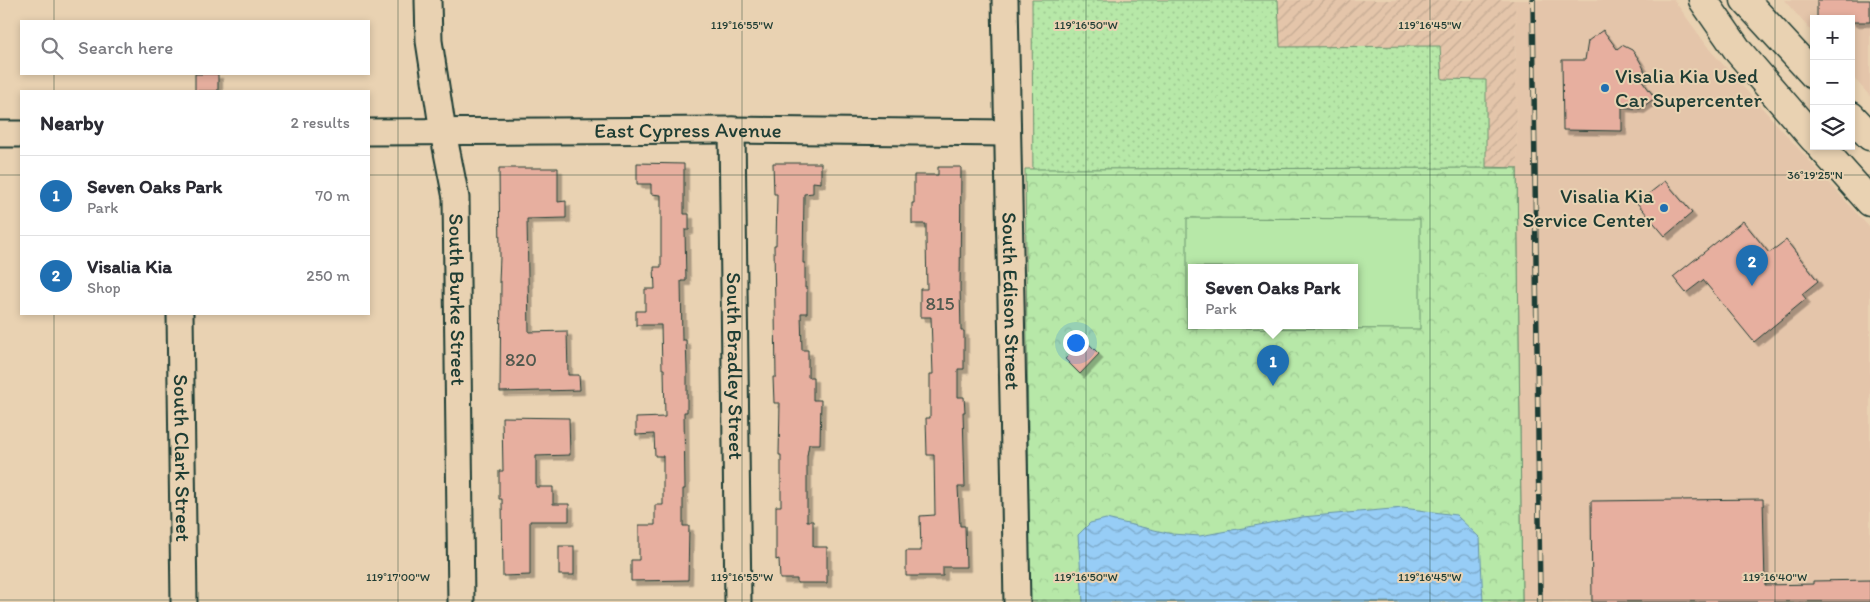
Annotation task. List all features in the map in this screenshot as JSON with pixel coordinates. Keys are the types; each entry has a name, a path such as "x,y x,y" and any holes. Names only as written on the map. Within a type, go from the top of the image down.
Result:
{"main road":[{"path":"1703,0 1739,52 1810,134"},
{"path":"1745,0 1810,71"},
{"path":"1855,120 1870,136"},
{"path":"1824,150 1870,202"}],"street":[{"name":"South Burke Street","path":"428,0 429,41 443,132 456,198 461,602"},
{"name":"South Edison Street","path":"1005,0 1017,602"},
{"name":"East Cypress Avenue","path":"370,132 732,130 1007,133"},
{"name":"South Bradley Street","path":"732,130 738,602"},
{"path":"0,134 20,134"},
{"name":"South Clark Street","path":"180,315 184,602"}],"shaded area":[{"path":"1032,0 1515,0 1517,168 1033,169"},
{"path":"1515,0 1674,0 1710,50 1870,228 1870,602 1522,602"},
{"path":"1784,0 1870,0 1870,96 1855,79 1855,15 1810,15 1810,29"}],"green space":[{"path":"1032,0 1278,0 1280,47 1440,46 1442,79 1486,80 1486,167 1517,168 1522,602 1471,267 1033,187"},
{"path":"1517,168 1522,602 1030,602 1025,169"},
{"path":"1187,218 1420,219 1420,329 1358,329 1358,264 1188,264 1188,328"}],"water":[{"path":"1403,508 1456,515 1480,538 1483,602 1083,602 1078,535 1090,523 1106,519 1172,534 1200,536 1302,517"}],"building":[{"path":"1817,0 1870,0 1870,22 1855,22 1855,15 1817,15"},
{"name":"Visalia Kia Used Car Supercenter","path":"1603,30 1617,49 1622,45 1632,50 1643,67 1646,76 1641,79 1655,98 1640,109 1622,107 1622,131 1563,130 1562,60 1585,60 1588,41"},
{"path":"195,75 218,75 218,90 195,90"},
{"path":"637,163 684,164 684,214 689,214 689,230 685,230 686,281 681,281 682,340 686,340 687,369 687,412 684,412 685,489 683,489 683,526 689,526 688,580 631,581 631,560 639,560 639,525 655,525 655,505 663,505 663,456 655,456 654,434 636,435 636,418 665,417 661,325 636,325 636,311 645,311 645,289 655,289 654,267 661,267 661,195 651,194 651,184 637,184"},
{"path":"773,163 821,163 821,183 813,182 813,193 804,194 803,263 805,263 805,288 807,288 807,313 801,313 802,350 808,350 808,377 813,377 813,400 821,400 820,444 809,444 807,456 807,521 813,521 813,547 827,547 827,583 797,583 797,579 780,579 779,559 776,560 776,506 781,506 781,455 779,455 780,403 774,403 773,377 776,377 774,245 776,245 777,194 774,194"},
{"path":"938,167 961,167 960,288 961,331 964,331 964,369 958,369 958,397 964,397 965,487 958,487 960,526 965,526 966,567 943,567 943,576 906,576 906,551 921,551 920,516 935,515 934,455 927,455 926,418 930,418 930,374 933,374 931,317 920,317 920,289 927,289 926,224 912,224 912,203 914,203 914,175 938,175"},
{"path":"499,168 558,168 558,202 566,201 566,218 527,219 529,332 567,331 568,375 579,375 580,390 500,392"},
{"name":"Visalia Kia Service Center","path":"1665,181 1692,213 1665,236 1637,203"},
{"path":"1743,221 1769,253 1786,240 1818,281 1802,294 1806,299 1754,342 1703,280 1686,293 1673,277"},
{"path":"1084,339 1099,354 1080,374 1065,359"},
{"path":"502,417 569,418 570,455 536,456 536,487 553,487 553,504 569,504 569,521 530,521 530,575 503,576 502,499 499,499 499,471 503,471"},
{"path":"1763,499 1765,585 1813,584 1813,581 1870,580 1870,602 1592,602 1591,501"},
{"path":"559,546 574,546 574,575 559,575"}],"railway":[{"path":"1533,0 1540,602"}],"place":[{"name":"Visalia Kia Used Car Supercenter","path":"1605,88"},
{"name":"Visalia Kia Service Center","path":"1664,208"},
{"name":"Visalia Kia","path":"1752,286"},
{"name":"Seven Oaks Park","path":"1273,386"}]}
